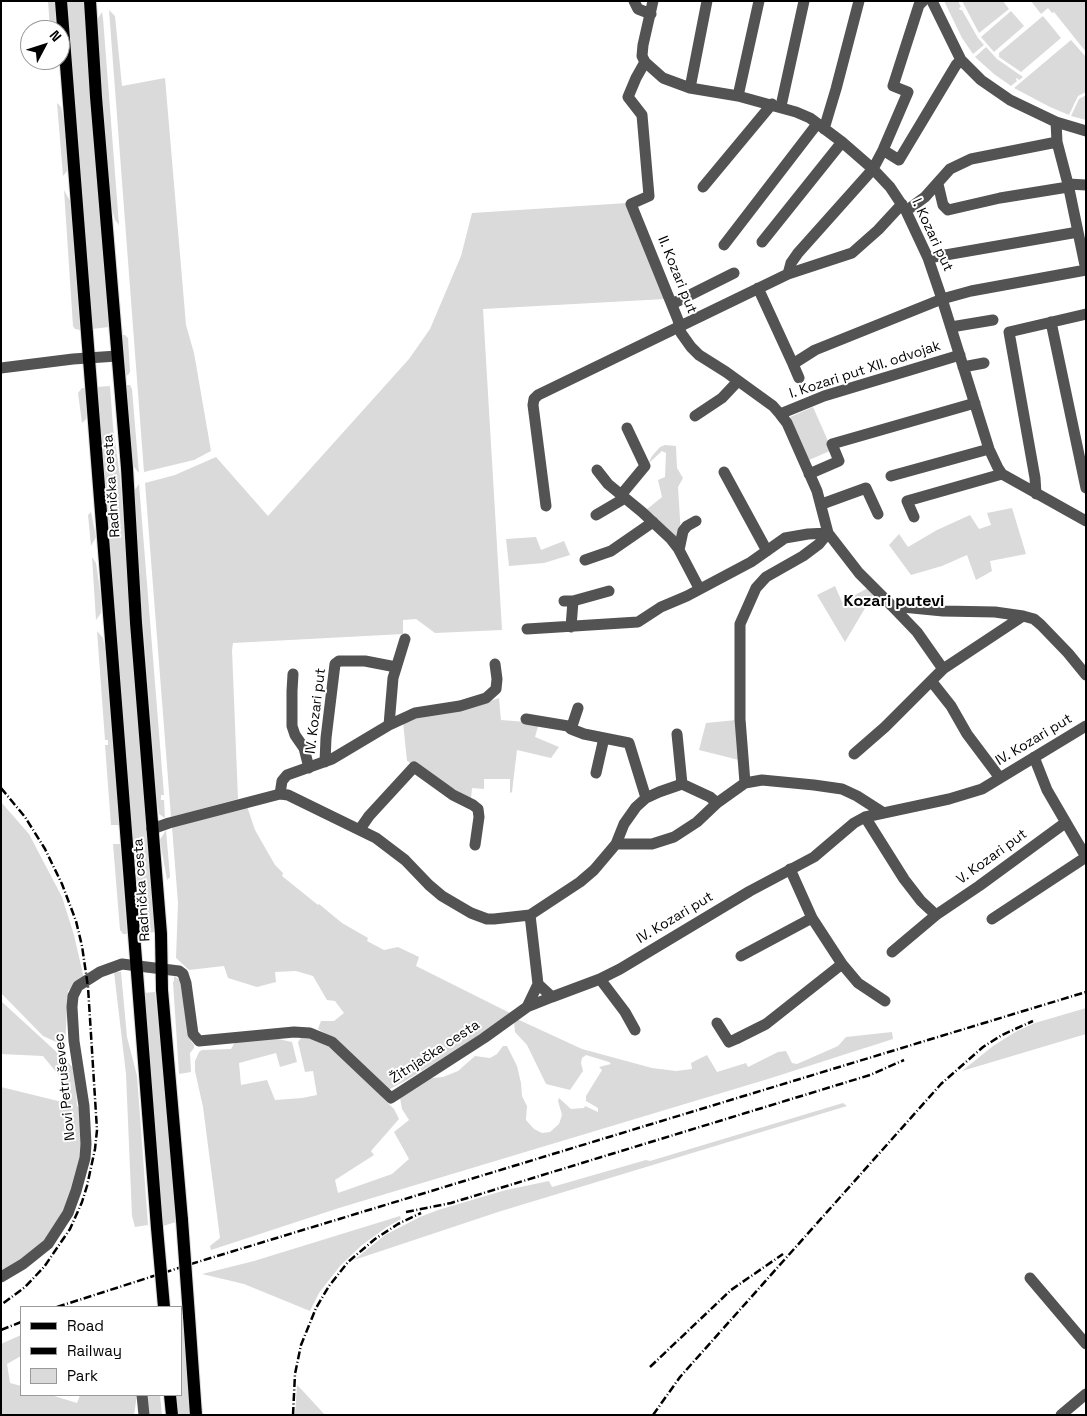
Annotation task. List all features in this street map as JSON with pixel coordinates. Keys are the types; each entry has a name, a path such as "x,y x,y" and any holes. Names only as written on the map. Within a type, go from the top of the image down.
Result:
{"main road":[{"name":"Radnička cesta","path":"62,1 164,1306"},
{"name":"Radnička cesta","path":"90,1 161,934 162,990 182,1220 196,1415"},
{"path":"170,1396 172,1415"}],"street":[{"path":"634,1 638,9 650,14"},
{"path":"645,62 642,56 643,45 653,1"},
{"path":"690,88 707,1"},
{"path":"738,96 759,1"},
{"path":"703,187 776,105 804,1"},
{"path":"724,245 821,126 836,89 859,1"},
{"path":"788,274 791,263 798,253 873,169 883,150 908,92 893,86 919,5 923,1"},
{"path":"932,1 961,60 981,80 1010,100 1056,122 1086,131"},
{"path":"883,150 899,160 956,65 961,60"},
{"name":"I. Kozari put","path":"645,62 663,78 690,88 738,96 796,112 821,126 842,142 873,169 890,187 904,208 928,258 989,449 1002,474"},
{"name":"II. Kozari put","path":"645,62 628,97 642,115 649,196 631,204 672,304 679,326 788,274 852,253 904,208 925,197 950,169 971,159 1057,142"},
{"path":"1056,122 1057,142 1080,225 1085,266"},
{"path":"762,242 842,142"},
{"path":"938,184 943,205 948,210 1068,185 1086,186"},
{"path":"928,258 1080,225"},
{"name":"I. Kozari put XII. odvojak","path":"799,378 793,364 815,350 942,299 1085,266"},
{"path":"672,304 734,273"},
{"path":"758,288 793,364"},
{"path":"1036,494 1035,478 1009,332 1086,314"},
{"path":"951,327 993,320"},
{"path":"1051,322 1086,488"},
{"path":"546,506 533,405 534,399 546,390 679,326 681,333 696,352 773,406 780,414 786,423 822,504 828,533 859,573 917,632 943,669"},
{"name":"I. Kozari put XII. odvojak","path":"780,414 839,391 960,355"},
{"path":"1,368 73,359 117,356"},
{"path":"963,367 984,363"},
{"path":"695,416 722,398 738,381"},
{"path":"809,474 839,461 832,444 974,403"},
{"path":"596,515 623,496 645,466 627,428"},
{"path":"892,476 989,449"},
{"path":"597,470 608,484 670,539 679,550 699,588"},
{"path":"724,472 767,551"},
{"path":"914,517 907,501 1002,474 1086,521"},
{"path":"822,504 866,488 878,514"},
{"path":"679,550 683,531 687,526 696,521"},
{"path":"585,560 611,551 653,522"},
{"path":"527,629 638,622 661,607 751,562 785,538 828,533"},
{"path":"745,783 740,719 740,624 756,588 766,577 803,556 819,544 828,533"},
{"path":"571,627 568,601 609,590"},
{"path":"892,606 943,611 994,612 1023,616 1041,625 1086,675"},
{"path":"854,754 932,682 943,669 1023,616"},
{"path":"389,725 393,678 405,639"},
{"name":"IV. Kozari put","path":"325,762 335,664 339,661 365,660 396,667"},
{"name":"IV. Kozari put","path":"280,794 284,778 287,775 325,762 389,725 415,713 460,706 486,698 496,689 498,680 495,664"},
{"name":"IV. Kozari put","path":"293,674 292,726 295,735 304,748 309,768"},
{"path":"932,682 951,706 968,734 1000,778"},
{"path":"571,729 578,708"},
{"path":"526,719 568,726 571,729 630,743 646,798"},
{"name":"IV. Kozari put","path":"527,1007 600,979 819,854 854,823 865,817 956,798 982,789 1086,726"},
{"path":"677,734 682,784"},
{"path":"596,773 604,738"},
{"path":"992,919 1086,857 1047,790 1034,757"},
{"path":"360,829 369,816 414,767 478,809 479,817 475,845"},
{"path":"616,844 652,844 662,842 697,822 717,803 745,783 762,780 814,784 842,790 857,796 882,812"},
{"path":"152,829 280,794 288,795 360,829 398,854 442,896 471,913 487,919 530,916 580,882 594,870 616,844 624,824 636,807 646,798 682,784 710,796 717,803"},
{"path":"865,817 904,879 921,901 936,915"},
{"name":"V. Kozari put","path":"892,952 936,915 1065,823"},
{"path":"790,869 812,918 842,964 858,983 885,1001"},
{"path":"527,1007 538,984 530,916"},
{"path":"741,956 812,918"},
{"name":"Novi Petruševec","path":"1,1277 40,1252 54,1236 68,1213 82,1172 86,1128 74,1041 72,1007 74,990 87,980 109,968 122,964 137,965"},
{"path":"717,1023 728,1042 744,1035 766,1024 842,964"},
{"path":"137,965 162,969"},
{"name":"Žitnjačka cesta","path":"162,969 179,971 183,974 193,1034 199,1041 294,1032 310,1033 332,1042 391,1098 484,1038 527,1007"},
{"path":"600,979 625,1012 635,1030"},
{"path":"538,984 552,997"},
{"path":"1030,1278 1086,1344"},
{"path":"1061,1415 1086,1394"},
{"path":"142,1396 144,1415"}],"green space":[{"path":"48,1 55,1 56,20 49,20"},
{"path":"67,1 84,1 109,327 92,329 70,20 68,20"},
{"path":"944,1 958,1 961,7 959,8 960,10 962,10 984,45 973,54 962,38"},
{"path":"962,1 1003,1 1009,9 979,33"},
{"path":"1031,1 1086,1 1086,52 1054,12 1052,13 1048,8 1041,14"},
{"path":"109,10 115,16 122,86 165,78 186,325 194,353 211,451 194,460 144,472"},
{"path":"1011,11 1024,26 994,52 981,37"},
{"path":"102,12 119,225 115,220 111,205 97,23"},
{"path":"1043,16 1061,38 1021,72 999,57 999,53"},
{"path":"1071,40 1086,57 1086,92 1078,96 1069,115 1014,88"},
{"path":"986,47 997,59 1023,77 1019,80 1017,78 1017,81 1011,86 994,74 975,57"},
{"path":"1086,95 1086,120 1071,116 1079,99"},
{"path":"57,103 61,107 65,125 68,165 67,171 63,176"},
{"path":"64,190 70,201 80,330 75,329 73,326"},
{"path":"627,203 665,299 483,309 502,630 435,633 416,619 403,620 403,634 233,643 238,799 171,817 145,483 175,475 216,457 268,516 409,359 430,329 461,256 472,213"},
{"path":"121,335 125,335 128,338 130,372 125,376"},
{"path":"125,385 130,385 132,389 139,473 131,459"},
{"path":"110,386 113,427 120,476 155,932 142,933 132,845 96,387"},
{"path":"82,388 85,388 87,414 86,419 82,423 78,393"},
{"path":"813,407 832,450 809,460 790,417"},
{"path":"665,445 676,446 677,468 683,478 678,487 681,535 678,540 646,510 662,497 658,480 665,477 666,453 662,451 648,464 660,447"},
{"path":"139,484 164,795 161,795 161,800 164,800 165,818 159,814 157,800 142,611 134,491"},
{"path":"1012,508 1026,554 990,561 992,571 976,580 967,555 942,566 911,575 889,545 899,534 908,547 937,530 970,515 979,529 991,525 987,513"},
{"path":"91,512 96,537 91,546 88,515"},
{"path":"536,537 541,550 564,541 570,555 544,563 509,566 506,539"},
{"path":"92,557 96,563 101,597 101,613 96,620"},
{"path":"835,586 842,602 868,588 874,593 845,642 817,595"},
{"path":"97,631 103,638 105,648 119,825 111,825 105,745 108,745 108,740 105,740"},
{"path":"499,698 501,720 539,723 535,737 559,747 551,758 517,750 512,792 510,793 510,779 484,779 484,789 472,788 471,799 407,761 403,722"},
{"path":"736,720 739,760 699,750 706,723"},
{"path":"1,802 29,834 62,897 74,935 84,979 68,991 65,1046 43,1036 1,993"},
{"path":"247,806 255,830 275,865 283,873 282,876 318,905 342,923 368,938 367,941 384,950 398,947 419,957 416,966 510,1013 493,1028 405,1081 390,1089 386,1089 334,1039 318,1029 321,1021 334,1021 344,1013 335,1001 327,1000 313,976 296,971 275,972 276,982 257,987 228,978 224,966 189,970 176,958 178,903 172,827"},
{"path":"166,830 170,877 167,880 160,840"},
{"path":"113,844 120,844 127,934 123,934 120,930"},
{"path":"114,972 121,972 127,1037 137,1076 148,1225 135,1227 132,1216 126,1074"},
{"path":"174,976 180,980 191,1041 194,1045 190,1053 191,1072 179,1074 173,982"},
{"path":"155,992 178,1217 175,1218 176,1222 163,1226 163,1221 161,1221 142,993"},
{"path":"1,1001 75,1069 77,1106 81,1107 81,1157 72,1194 51,1236 21,1260 1,1272 1,1087 62,1102 65,1083 43,1056 1,1054"},
{"path":"1086,1008 1086,1034 962,1071 993,1046 1017,1031 1035,1023"},
{"path":"517,1019 582,1049 652,1068 676,1071 692,1069 691,1063 707,1055 717,1072 746,1063 748,1067 778,1052 786,1051 792,1063 797,1064 838,1046 846,1037 892,1032 893,1039 768,1079 339,1208 211,1250 210,1246 220,1238 203,1107 195,1071 195,1061 199,1052 202,1050 231,1049 235,1042 274,1038 292,1042 297,1062 280,1067 276,1053 239,1063 241,1085 267,1080 275,1100 302,1098 317,1095 313,1071 305,1072 298,1042 301,1038 307,1037 331,1047 394,1109 399,1119 371,1151 374,1155 335,1180 338,1193 392,1174 409,1159 394,1132 409,1120 402,1109 400,1098 423,1079 443,1077 458,1071 475,1056 490,1058 497,1054 503,1046 507,1046 517,1066 522,1096 527,1106 526,1120 534,1129 542,1133 550,1132 559,1124 562,1115 558,1101 559,1098 571,1109 584,1108 585,1106 598,1112 598,1108 586,1101 586,1096 602,1070 599,1067 611,1064 586,1055 582,1058 581,1063 583,1071 570,1090 546,1084 527,1045 515,1032 514,1021"},
{"path":"843,1103 847,1106 498,1212 354,1260 385,1235 438,1210 506,1190 549,1181 552,1187 646,1160 650,1161"},
{"path":"400,1216 401,1219 362,1245 340,1266 319,1293 310,1311 244,1284 202,1274 254,1261"},
{"path":"183,1318 193,1415 176,1415 174,1396 182,1396"},
{"path":"20,1335 20,1357 7,1364 10,1383 20,1386 20,1396 54,1396 77,1403 80,1396 137,1396 134,1415 1,1415 1,1344"},
{"path":"297,1385 302,1390 325,1415 295,1415"},
{"path":"147,1396 160,1396 162,1415 148,1415"}],"railway":[{"path":"1,788 25,817 45,849 62,884 76,921 88,987 97,1130 87,1186 70,1229 44,1267 25,1287 1,1305"},
{"path":"60,1306 191,1264 1086,992"},
{"path":"653,1415 680,1377 941,1084 983,1047 1002,1035 1033,1021"},
{"path":"406,1212 451,1203 870,1075 904,1060"},
{"path":"293,1415 295,1374 301,1345 316,1308 329,1286 348,1262 375,1239 398,1224 421,1213"},
{"path":"650,1367 731,1290 783,1254"},
{"path":"1,1330 20,1322"}],"district":[{"name":"Kozari putevi","path":"894,602"}]}
